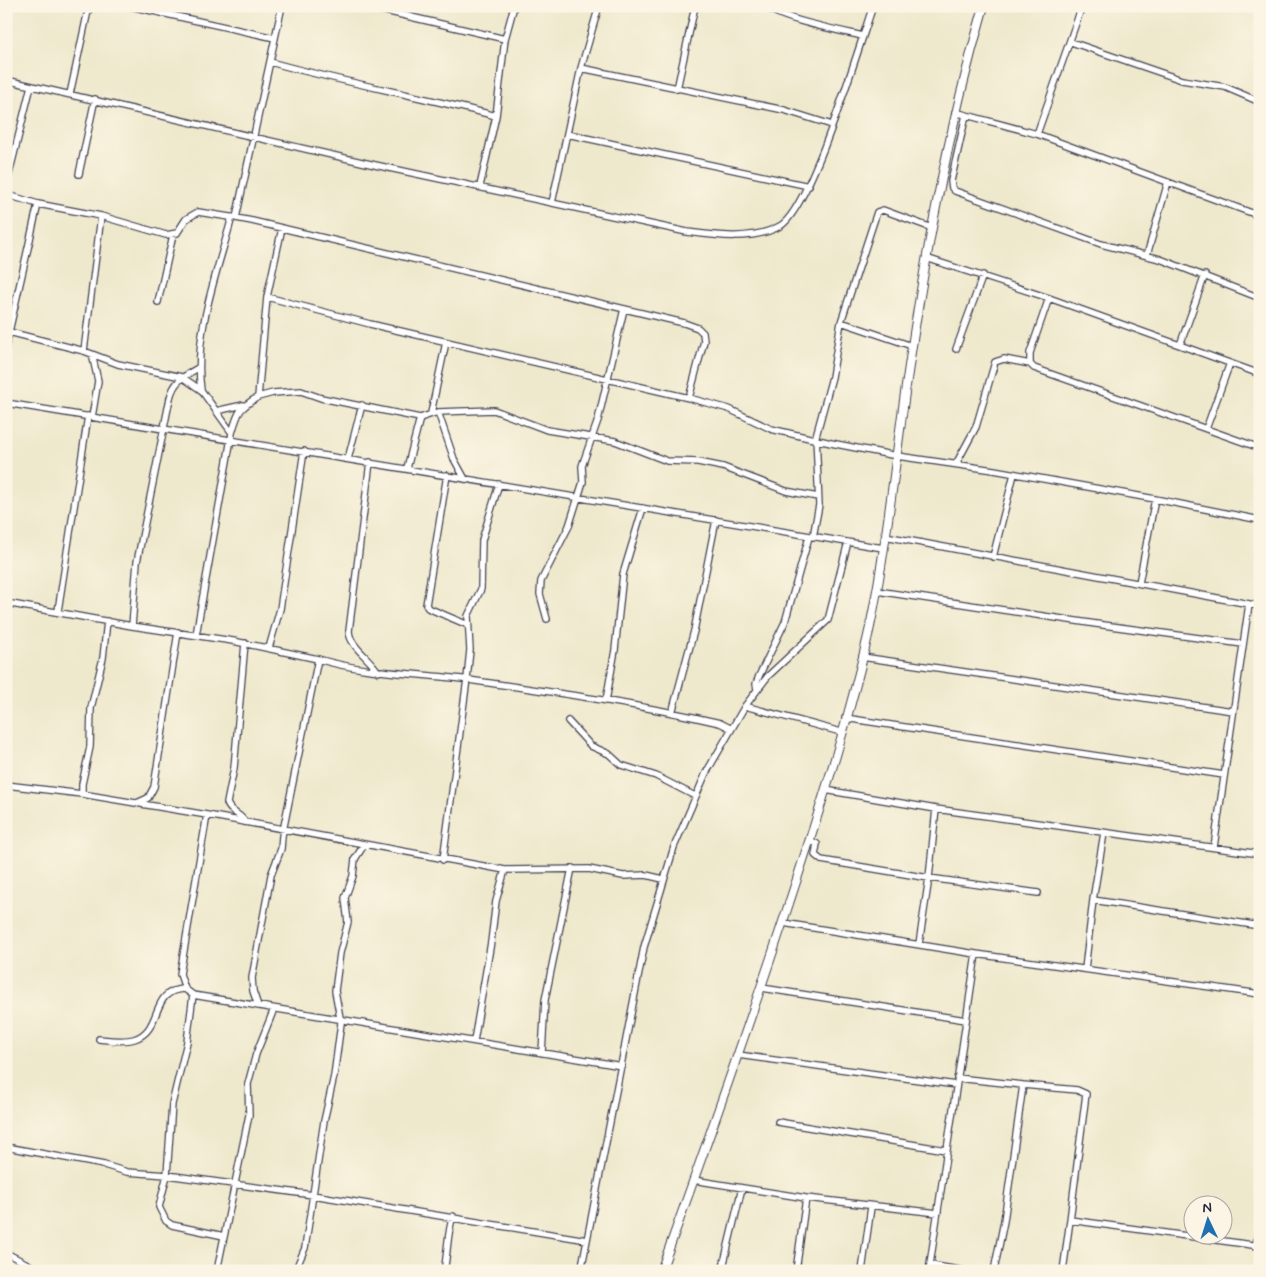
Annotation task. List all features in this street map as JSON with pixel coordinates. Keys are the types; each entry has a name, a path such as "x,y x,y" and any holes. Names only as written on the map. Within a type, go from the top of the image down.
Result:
{"street":[{"path":"70,94 89,6"},
{"path":"130,6 275,38"},
{"path":"201,390 198,368 214,280 234,217 254,136 282,6"},
{"path":"364,6 505,39"},
{"path":"480,186 496,116 505,39 514,6"},
{"path":"552,203 581,68 599,6"},
{"path":"678,89 695,6"},
{"path":"767,6 770,10 787,17 863,36"},
{"path":"6,80 376,165 687,232 736,236 761,233 781,226 798,208 809,186 832,125 873,6"},
{"path":"661,1271 762,988 810,840 862,657 877,591 886,536 926,258 954,112 984,6"},
{"path":"1037,134 1071,42 1082,6"},
{"path":"1071,42 1182,80 1225,87 1260,102"},
{"path":"270,62 324,76 422,96 496,116"},
{"path":"581,68 790,111 832,125"},
{"path":"6,186 31,86"},
{"path":"78,174 95,99"},
{"path":"954,112 1037,134 1260,216"},
{"path":"966,115 951,181 952,188 955,191 1101,244 1147,255 1206,275 1260,298"},
{"path":"567,134 809,186"},
{"path":"1147,255 1168,182"},
{"path":"6,190 11,196 38,204 101,216 161,234 173,234 181,230 186,220 198,212 234,217 701,330 704,341 689,398"},
{"path":"6,345 38,204"},
{"path":"757,689 756,684 759,676 785,622 818,512 816,440 832,377 841,322 878,211 886,211 932,228"},
{"path":"84,352 101,216"},
{"path":"258,397 268,298 282,228"},
{"path":"158,302 173,234"},
{"path":"926,258 1049,298 1260,374"},
{"path":"1180,345 1206,275"},
{"path":"956,349 984,276"},
{"path":"268,298 446,342 689,398 729,409 770,429 816,440 897,456 956,464 1155,499 1260,520"},
{"path":"1030,364 1030,353 1049,298"},
{"path":"547,619 540,594 541,581 569,526 583,482 583,464 593,437 624,310"},
{"path":"841,322 912,346"},
{"path":"9,329 92,354 118,364 182,377 201,390 232,433"},
{"path":"431,413 446,342"},
{"path":"58,611 90,416 98,381 92,354"},
{"path":"956,464 976,427 995,362 1004,359 1030,364 1047,373 1260,448"},
{"path":"1206,428 1230,363"},
{"path":"132,626 137,562 172,390 182,377 198,368"},
{"path":"216,411 243,406 258,397 273,393 301,391 321,398 420,418 438,412 494,410 547,430 615,441 667,461 690,461 723,467 786,491 818,497"},
{"path":"6,404 304,451 883,548"},
{"path":"348,459 362,405"},
{"path":"196,635 232,433 236,417 243,406"},
{"path":"438,412 454,459 465,479"},
{"path":"407,468 420,418"},
{"path":"269,648 283,590 304,451"},
{"path":"370,462 349,631 350,640 353,645 368,657 378,672"},
{"path":"993,557 1014,474"},
{"path":"447,476 426,605 436,612 468,625"},
{"path":"443,860 467,680 470,650 468,612 482,582 482,540 499,484"},
{"path":"1138,583 1155,499"},
{"path":"606,701 615,650 623,574 643,508"},
{"path":"672,713 694,631 716,520"},
{"path":"886,536 1260,606"},
{"path":"581,1271 644,947 663,879 695,796 730,728 768,676 828,620 848,542"},
{"path":"877,591 1243,644"},
{"path":"6,603 58,611 107,622 245,643 378,672 467,680 606,701 720,723 730,728"},
{"path":"1214,847 1249,604"},
{"path":"82,794 82,784 90,746 91,708 103,658 107,622"},
{"path":"137,803 148,798 154,787 178,632"},
{"path":"245,643 234,768 227,803 232,812 240,816 245,822"},
{"path":"862,657 1233,711"},
{"path":"258,1006 253,991 252,978 271,875 279,854 318,659"},
{"path":"745,706 841,732"},
{"path":"845,718 1224,775"},
{"path":"568,721 591,746 608,754 622,765 656,776 695,796"},
{"path":"6,785 137,803 504,870 590,869 623,876 646,874 663,879"},
{"path":"825,790 936,809 1260,854"},
{"path":"919,944 929,878 936,809"},
{"path":"207,815 180,974 185,989 193,995 622,1066"},
{"path":"1085,969 1093,900 1104,833"},
{"path":"810,840 817,844 815,855 818,859 1038,894"},
{"path":"295,1271 305,1248 324,1121 334,1076 340,1020 335,991 340,953 348,922 345,898 352,880 356,856 364,844"},
{"path":"542,1053 545,1000 572,868"},
{"path":"474,1042 496,901 504,870"},
{"path":"1093,900 1260,926"},
{"path":"782,923 976,954 1260,994"},
{"path":"965,1271 930,1268 976,954"},
{"path":"762,988 966,1020"},
{"path":"99,1039 128,1040 141,1036 150,1026 167,992 185,989"},
{"path":"193,995 187,1042 172,1104 167,1175 159,1207 166,1221 181,1228 224,1236"},
{"path":"217,1271 249,1115 248,1084 256,1054 274,1009"},
{"path":"738,1055 956,1082 1080,1090 1086,1094 1063,1271"},
{"path":"994,1271 1004,1221 1023,1085"},
{"path":"778,1122 946,1150"},
{"path":"6,1148 104,1165 127,1172 167,1175 313,1195 453,1216 587,1240"},
{"path":"693,1180 871,1207 938,1213"},
{"path":"722,1271 742,1188"},
{"path":"796,1271 806,1198"},
{"path":"862,1271 871,1207"},
{"path":"444,1271 449,1246 448,1229 453,1216"},
{"path":"1070,1220 1258,1246 1260,1220"},
{"path":"6,1253 41,1271"}]}
